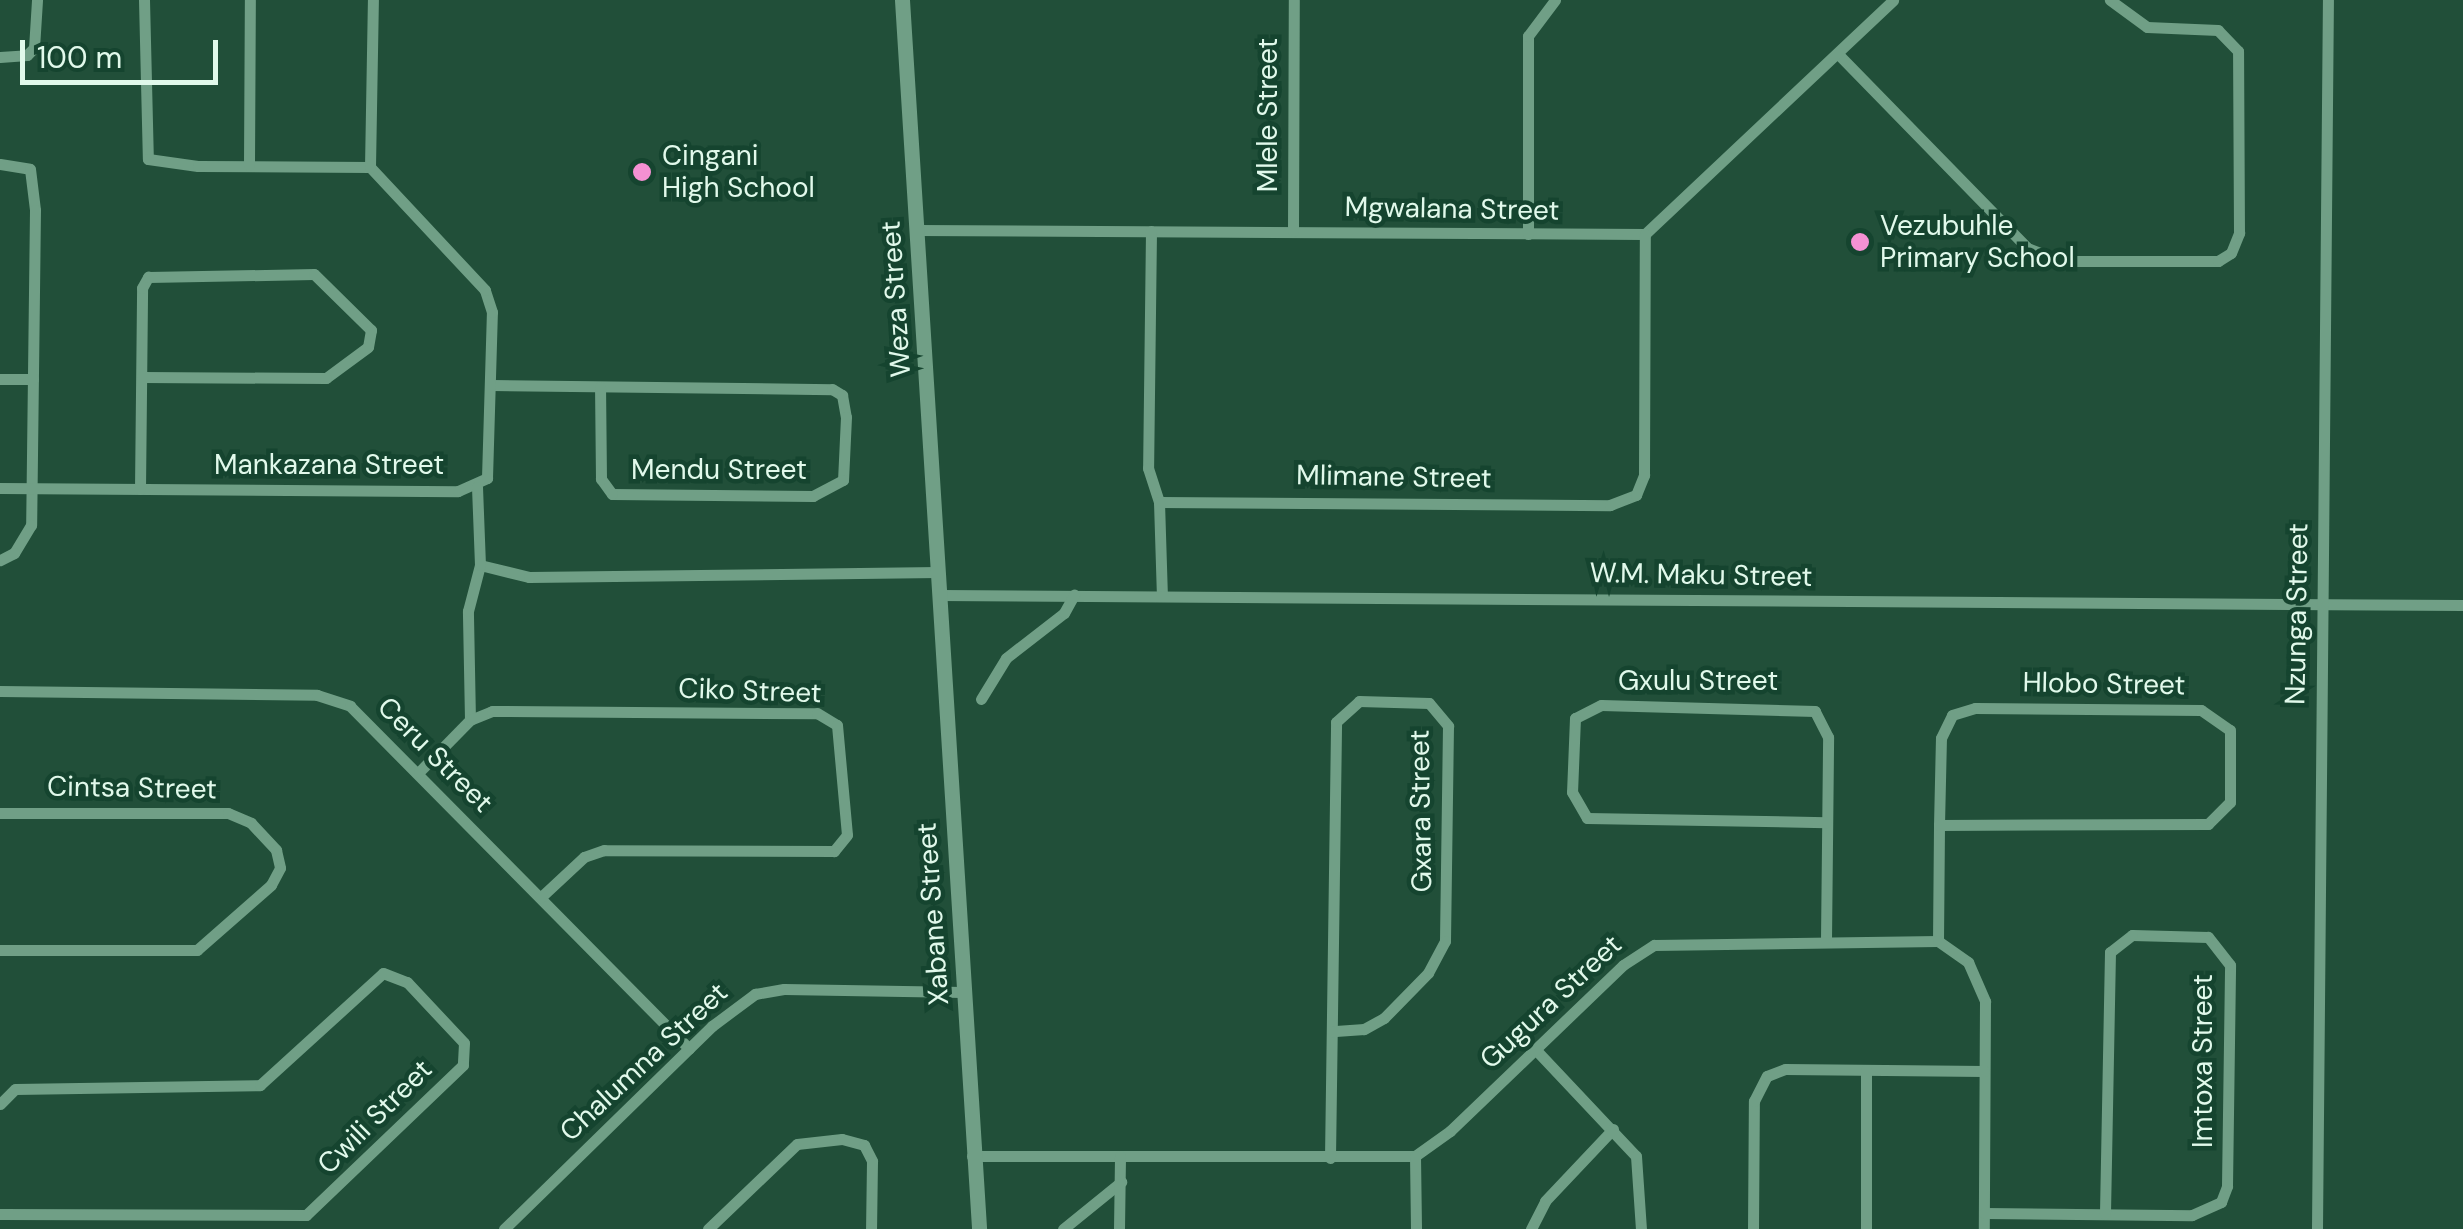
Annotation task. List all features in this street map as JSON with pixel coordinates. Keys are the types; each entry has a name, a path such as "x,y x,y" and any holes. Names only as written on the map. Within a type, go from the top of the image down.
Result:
{"street":[{"path":"0,57 27,55 34,48 37,0"},
{"path":"144,0 148,160 370,167 373,0"},
{"path":"249,165 250,0"},
{"name":"Weza Street","path":"902,0 940,595"},
{"name":"Mlele Street","path":"1293,231 1294,0"},
{"path":"1528,234 1527,47 1530,30 1555,0"},
{"path":"1645,234 1893,0"},
{"path":"1838,54 2027,248 2062,261 2218,261 2231,253 2240,232 2238,51 2218,30 2147,27 2110,0"},
{"name":"Nzunga Street","path":"2316,1229 2328,0"},
{"path":"0,164 26,166 35,178 31,526 14,552 0,560"},
{"name":"Mankazana Street","path":"0,488 477,487 492,465 493,318 485,290 370,167"},
{"name":"Mgwalana Street","path":"917,230 1645,234"},
{"path":"1150,231 1148,463 1158,502 1162,595"},
{"name":"Mlimane Street","path":"1158,502 1627,501 1644,474 1645,234"},
{"path":"140,489 142,286 154,273 314,274 371,330 368,347 326,378 142,377"},
{"path":"0,380 33,379"},
{"name":"Mendu Street","path":"492,385 600,386 832,389 842,396 846,416 843,480 814,496 612,494 601,480 600,386"},
{"path":"419,772 470,720 468,612 480,565 477,487"},
{"path":"480,565 529,577 938,572"},
{"name":"W.M. Maku Street","path":"940,595 2463,605"},
{"name":"Xabane Street","path":"940,595 972,1156 980,1229"},
{"path":"981,699 1006,658 1064,613 1074,595"},
{"name":"Ceru Street","path":"0,692 317,695 362,714 689,1048"},
{"name":"Gxara Street","path":"1330,1158 1336,722 1359,701 1429,704 1448,726 1445,941 1428,974 1391,1012 1364,1030 1332,1031"},
{"name":"Gxulu Street","path":"1826,822 1587,818 1572,792 1574,718 1590,706 1806,706 1822,716 1828,737 1826,940"},
{"name":"Ciko Street","path":"470,720 507,710 817,713 833,719 842,735 847,835 834,850 604,850 584,857 541,898"},
{"name":"Hlobo Street","path":"1938,941 1939,825 1943,728 1958,711 2201,710 2230,730 2230,802 2208,824 1939,825"},
{"name":"Cintsa Street","path":"0,812 228,813 251,823 280,864 271,885 197,950 0,950"},
{"name":"Imtoxa Street","path":"1984,1213 2192,1215 2214,1209 2225,1196 2230,965 2208,937 2132,935 2110,952 2105,1214"},
{"path":"1938,941 1968,962 1983,987 1984,1229"},
{"name":"Gugura Street","path":"1415,1156 1622,965 1654,945 1938,941"},
{"name":"Cwili Street","path":"0,1104 15,1089 260,1085 383,973 400,976 464,1043 463,1065 312,1213 0,1214"},
{"name":"Chalumna Street","path":"504,1229 689,1048 755,994 784,989 963,992"},
{"path":"1535,1049 1613,1129 1639,1168 1641,1229"},
{"path":"1753,1229 1760,1082 1786,1070 1984,1070"},
{"path":"1866,1070 1866,1229"},
{"path":"1530,1229 1537,1210 1613,1129"},
{"path":"708,1229 797,1144 842,1139 864,1145 872,1161 871,1229"},
{"path":"972,1156 1415,1156 1416,1229"},
{"path":"1119,1229 1120,1156"},
{"path":"1063,1229 1120,1182"}],"place":[{"name":"Cingani High School","path":"642,172"},
{"name":"Vezubuhle Primary School","path":"1860,242"}]}
